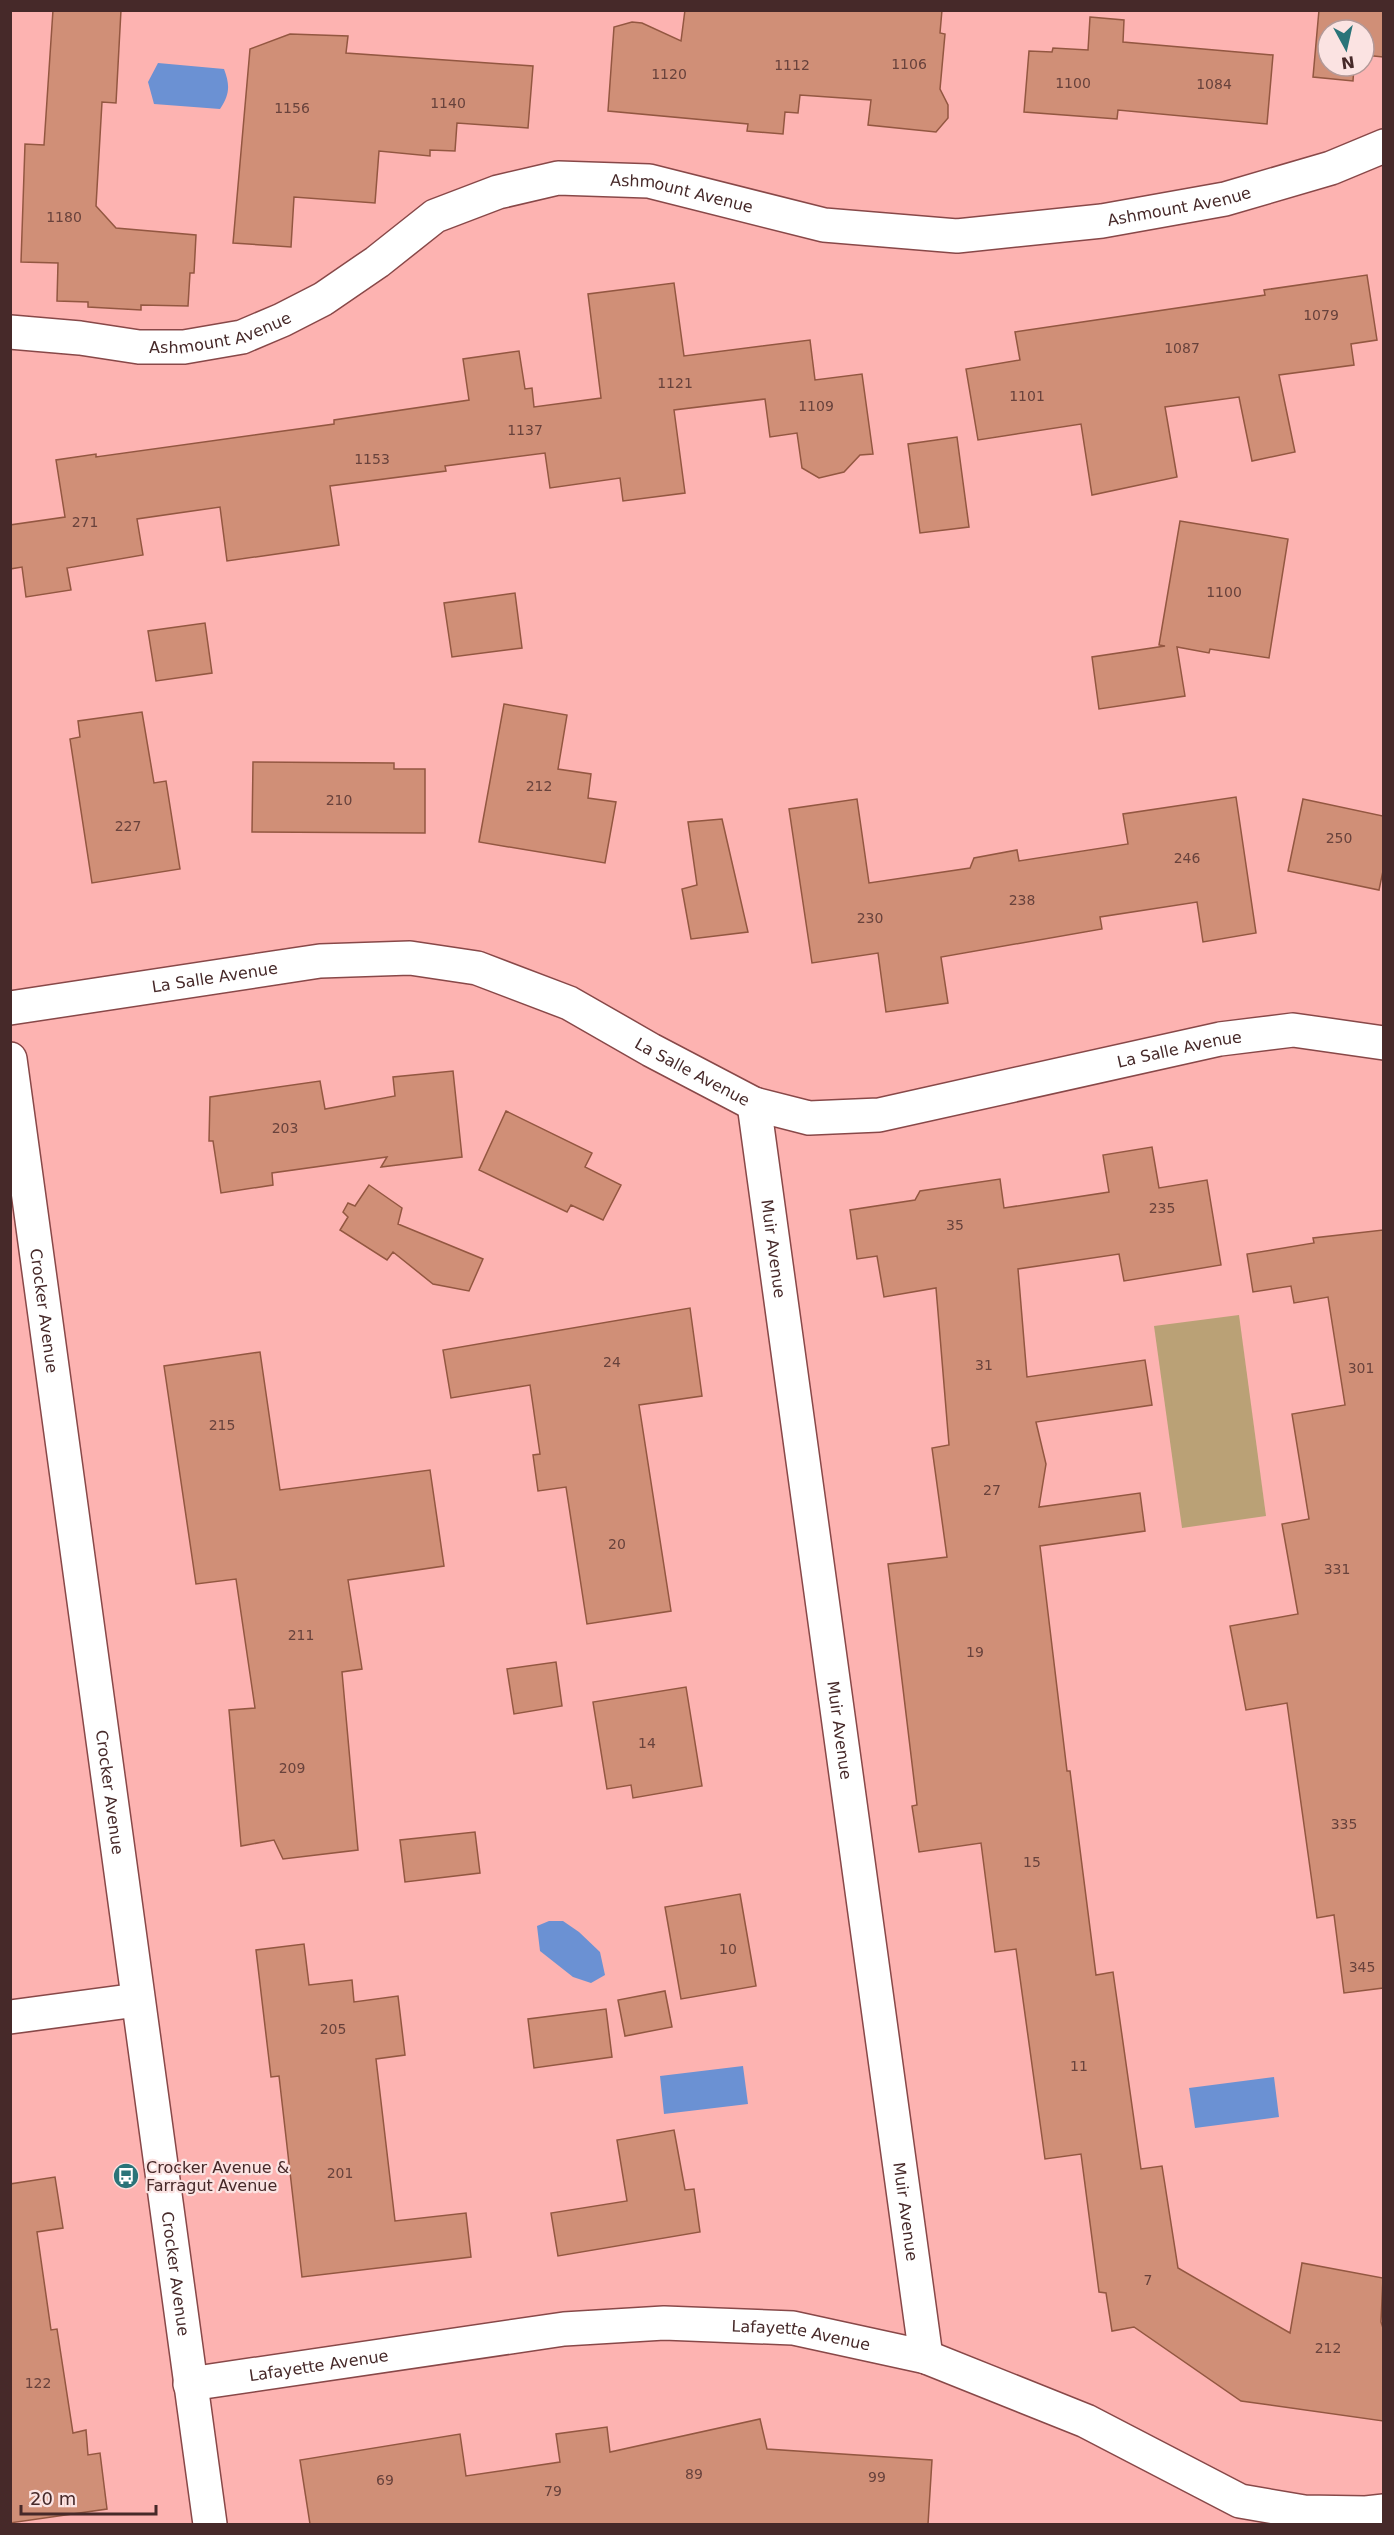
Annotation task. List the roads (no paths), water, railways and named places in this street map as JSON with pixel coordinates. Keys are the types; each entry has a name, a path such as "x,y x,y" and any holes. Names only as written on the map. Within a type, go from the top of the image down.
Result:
{"street":[{"name":"Ashmount Avenue","path":"10,332 80,338 139,347 184,347 242,337 282,321 323,299 377,262 435,216 498,192 558,178 649,181 824,225 957,236 1102,221 1225,199 1331,168 1383,146"},
{"name":"La Salle Avenue","path":"10,1008 320,961 410,958 477,968 569,1003 651,1050 754,1104 809,1118 879,1115 1220,1039 1293,1030 1383,1043"},
{"name":"Crocker Avenue","path":"10,1059 210,2524"},
{"name":"Muir Avenue","path":"754,1104 926,2356"},
{"path":"10,2017 137,2000"},
{"name":"Lafayette Avenue","path":"190,2384 564,2329 664,2323 793,2328 926,2356 1086,2421 1240,2500 1304,2512 1383,2511"}],"water":[{"path":"158,63 224,69 228,89 226,99 220,109 154,104 148,82"},
{"path":"549,1921 563,1921 579,1932 600,1952 605,1975 591,1983 573,1977 540,1951 537,1926"},
{"path":"743,2066 748,2104 664,2114 660,2076"},
{"path":"1274,2077 1279,2117 1195,2128 1189,2088"}],"place":[{"name":"Crocker Avenue & Farragut Avenue","path":"126,2176"}]}
